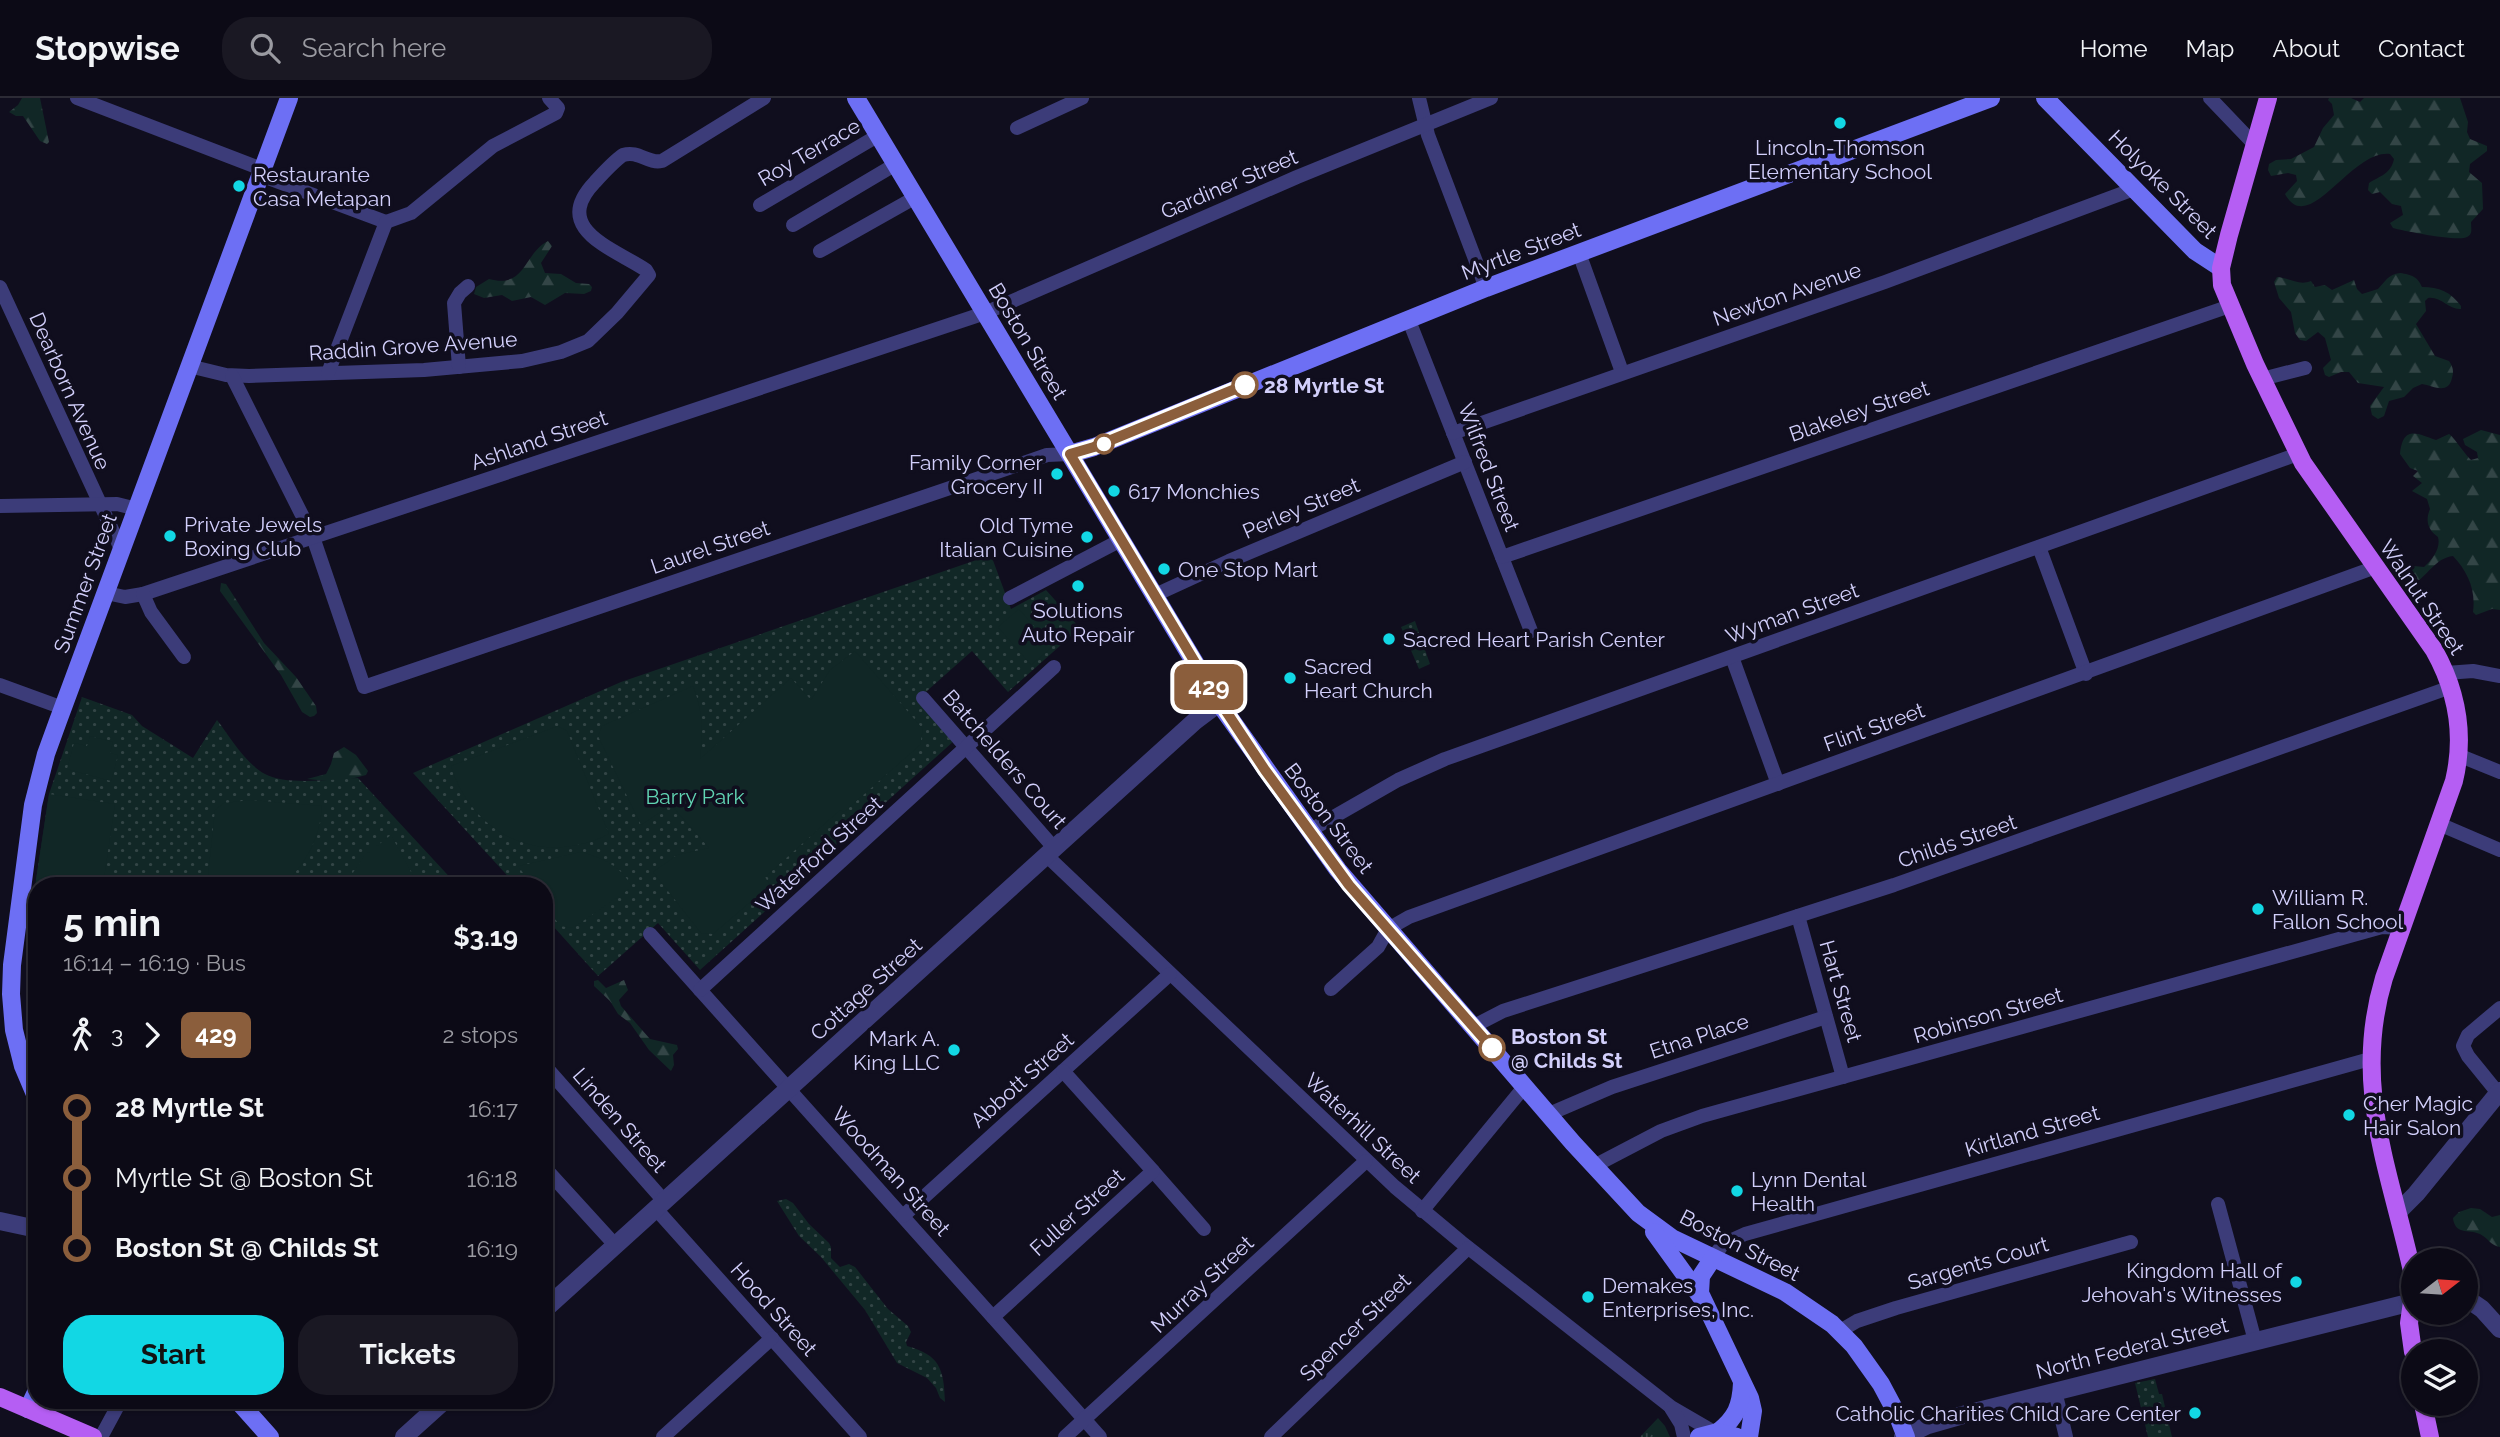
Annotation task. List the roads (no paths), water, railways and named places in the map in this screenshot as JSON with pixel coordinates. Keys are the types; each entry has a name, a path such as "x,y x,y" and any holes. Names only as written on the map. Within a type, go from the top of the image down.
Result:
{"main road":[{"name":"Summer Street","path":"28,1078 14,1030 12,965 33,805 46,754 289,98"},
{"name":"Boston Street","path":"856,98 1219,703 1349,885 1594,1166 1639,1213 1672,1238 1785,1292 1840,1331 1881,1384 1895,1408 1905,1436"},
{"name":"Myrtle Street","path":"1070,454 1094,447 1408,318 1991,98"},
{"name":"Holyoke Street","path":"2045,98 2195,251 2221,268"},
{"name":"Walnut Street","path":"2268,98 2221,268 2222,285 2298,454 2323,495 2430,644 2449,680 2457,712 2458,755 2454,781 2377,1003 2370,1059 2375,1121 2407,1248"},
{"path":"1639,1213 1703,1299 1752,1405 1749,1437"},
{"path":"1703,1299 1700,1282 1713,1258"},
{"path":"1710,1433 1732,1420 1739,1408 1742,1383"},
{"path":"0,1397 28,1409"},
{"path":"29,1409 85,1436"},
{"path":"245,1409 270,1437"},
{"path":"2426,1416 2430,1437"},
{"path":"1710,1433 1737,1437"}],"street":[{"path":"77,98 386,222 411,213 493,146 558,112 550,98"},
{"name":"Raddin Grove Avenue","path":"189,366 232,376 459,367 515,362 582,345 600,330 648,279 649,274 632,260 594,238 582,225 578,209 581,199 592,184 620,156 632,153 652,162 665,160 764,98"},
{"path":"1017,128 1082,98"},
{"path":"1419,98 1425,123 1486,288"},
{"name":"Gardiner Street","path":"985,313 1425,123 1491,98"},
{"path":"2210,98 2255,145"},
{"name":"Roy Terrace","path":"760,205 879,135"},
{"path":"793,225 896,164"},
{"name":"Newton Avenue","path":"1453,433 1885,282 2134,189"},
{"path":"820,251 916,197"},
{"path":"328,373 386,222"},
{"path":"1579,253 1622,372"},
{"path":"459,367 454,303 457,296 468,286"},
{"name":"Dearborn Avenue","path":"0,287 121,550"},
{"name":"Blakeley Street","path":"1502,557 2230,306"},
{"name":"Ashland Street","path":"106,593 125,597 143,594 985,313"},
{"name":"Wilfred Street","path":"1408,318 1531,631"},
{"path":"2262,379 2305,368"},
{"path":"232,376 313,537"},
{"name":"Laurel Street","path":"313,537 364,687 1046,455 1070,454"},
{"name":"Wyman Street","path":"1309,831 1375,792 1433,764 2298,454"},
{"name":"Perley Street","path":"1155,595 1465,462"},
{"path":"0,506 119,504 136,509"},
{"path":"1010,598 1121,540"},
{"path":"2039,547 2086,674"},
{"name":"Flint Street","path":"1388,929 1409,917 2376,568"},
{"path":"143,594 151,612 184,657"},
{"path":"1732,657 1778,784"},
{"name":"Waterford Street","path":"700,990 1054,667"},
{"name":"Childs Street","path":"1474,1026 1511,1008 1920,876 2473,671 2500,676"},
{"path":"0,685 63,708"},
{"name":"Batchelders Court","path":"923,698 1051,852"},
{"name":"Cottage Street","path":"553,1302 1195,720 1219,703"},
{"path":"2458,755 2500,772"},
{"path":"2439,824 2500,850"},
{"name":"Waterhill Street","path":"1051,852 1170,974 1422,1211 1671,1407 1710,1433"},
{"name":"Hart Street","path":"1798,916 1843,1077"},
{"name":"Robinson Street","path":"1594,1166 1677,1124 2382,927 2402,928"},
{"path":"1331,989 1378,947 1388,929"},
{"name":"Woodman Street","path":"650,934 1100,1437"},
{"name":"Abbott Street","path":"903,1216 1170,974"},
{"path":"2398,1212 2416,1194 2499,1092 2468,1056 2463,1046 2468,1035 2500,1008"},
{"name":"Etna Place","path":"1549,1114 1612,1087 1826,1017"},
{"name":"Kirtland Street","path":"1713,1258 1723,1244 1745,1234 2370,1059"},
{"name":"Fuller Street","path":"993,1317 1153,1171 1063,1072"},
{"name":"Linden Street","path":"553,1076 661,1205"},
{"path":"1422,1211 1525,1086"},
{"name":"Murray Street","path":"1065,1437 1366,1161"},
{"path":"1153,1171 1204,1229"},
{"path":"553,1177 616,1246"},
{"path":"2218,1204 2255,1341"},
{"name":"Hood Street","path":"661,1205 772,1338 860,1437"},
{"path":"0,1221 28,1227"},
{"name":"Sargents Court","path":"1840,1331 1857,1321 1896,1308 2131,1242"},
{"name":"Spencer Street","path":"1271,1437 1468,1248"},
{"name":"North Federal Street","path":"1905,1436 1940,1422 2056,1391 2401,1305"},
{"path":"2478,1307 2500,1329"},
{"path":"663,1437 772,1338"},
{"path":"2056,1391 2066,1437"},
{"name":"Waterhill Street","path":"1671,1407 1681,1424 1684,1437"},
{"path":"101,1437 116,1409"},
{"path":"404,1437 430,1409"}],"place":[{"name":"Lincoln-Thomson Elementary School","path":"1840,123"},
{"name":"Restaurante Casa Metapan","path":"239,186"},
{"name":"28 Myrtle St","path":"1245,385"},
{"name":"Family Corner Grocery II","path":"1057,474"},
{"name":"617 Monchies","path":"1114,491"},
{"name":"Private Jewels Boxing Club","path":"170,536"},
{"name":"Old Tyme Italian Cuisine","path":"1087,537"},
{"name":"One Stop Mart","path":"1164,569"},
{"name":"Solutions Auto Repair","path":"1078,586"},
{"name":"Sacred Heart Parish Center","path":"1389,639"},
{"name":"Sacred Heart Church","path":"1290,678"},
{"name":"William R. Fallon School","path":"2258,909"},
{"name":"Boston St @ Childs St","path":"1492,1048"},
{"name":"Mark A. King LLC","path":"954,1050"},
{"name":"Cher Magic Hair Salon","path":"2349,1115"},
{"name":"Lynn Dental Health","path":"1737,1191"},
{"name":"Kingdom Hall of Jehovah's Witnesses","path":"2296,1282"},
{"name":"Demakes Enterprises, Inc.","path":"1588,1297"},
{"name":"Catholic Charities Child Care Center","path":"2195,1413"}],"park label":[{"name":"Barry Park","path":"695,796"}]}
